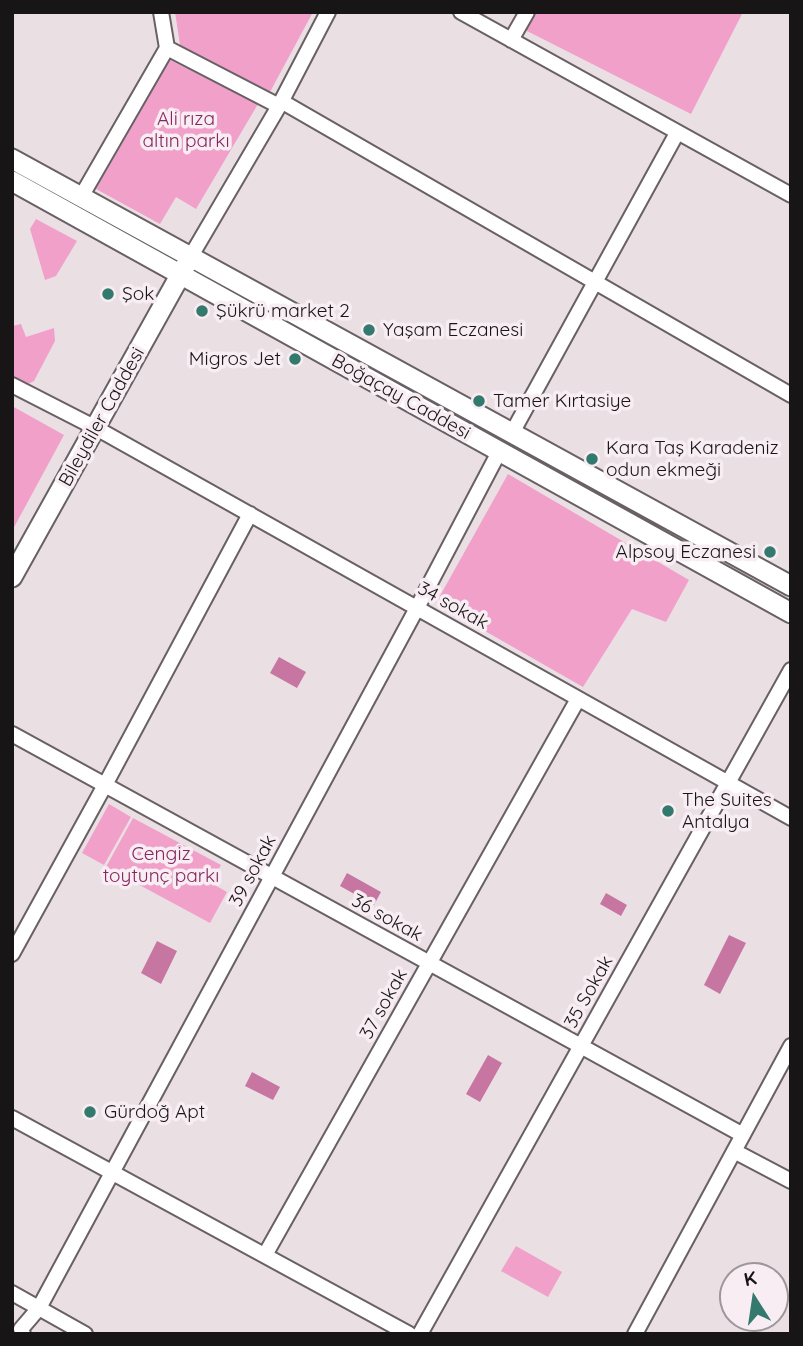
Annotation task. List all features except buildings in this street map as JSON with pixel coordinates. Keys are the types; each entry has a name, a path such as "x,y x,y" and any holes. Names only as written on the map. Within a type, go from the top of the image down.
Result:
{"main road":[{"name":"Boğaçay Caddesi","path":"12,159 791,586"},
{"name":"Boğaçay Caddesi","path":"12,181 791,612"},
{"name":"Bileydiler Caddesi","path":"12,577 191,256"}],"street":[{"path":"81,197 167,48 161,12"},
{"path":"191,256 280,104 328,12"},
{"path":"461,12 791,195"},
{"path":"511,40 527,12"},
{"path":"167,48 280,104 791,395"},
{"path":"512,433 677,133"},
{"name":"34 sokak","path":"12,385 96,428 791,818"},
{"name":"39 sokak","path":"23,1334 21,1329 39,1308 499,452"},
{"path":"12,954 250,514"},
{"name":"35 Sokak","path":"420,1334 791,670"},
{"name":"37 sokak","path":"265,1255 578,698"},
{"name":"36 sokak","path":"12,734 743,1135"},
{"path":"635,1334 791,1046"},
{"path":"12,1118 409,1334"},
{"path":"734,1151 791,1181"},
{"path":"12,1293 85,1334"}],"green space":[{"path":"175,12 313,12 270,92 180,45"},
{"path":"535,12 743,12 691,114 525,30"},
{"name":"Ali rıza altın parkı","path":"170,60 258,104 196,209 176,197 160,224 96,189"},
{"path":"36,219 77,241 56,276 45,280 30,229"},
{"path":"21,324 26,337 54,328 55,341 34,381 26,385 12,378 12,326"},
{"path":"12,406 64,435 12,531"},
{"path":"508,474 689,580 666,622 632,609 583,687 436,603"},
{"path":"109,804 131,817 104,865 82,853"},
{"name":"Cengiz toytunç parkı","path":"133,818 221,865 211,883 227,892 210,923 106,867"},
{"path":"516,1246 562,1272 548,1297 501,1271"}],"shaded area":[{"path":"279,657 306,672 297,688 270,673"},
{"path":"347,873 381,892 374,905 340,886"},
{"path":"606,893 627,905 621,916 600,904"},
{"path":"729,935 746,943 720,994 704,985"},
{"path":"157,941 177,951 161,984 141,973"},
{"path":"488,1055 502,1063 480,1102 466,1094"},
{"path":"252,1072 280,1087 273,1100 245,1086"}],"place":[{"name":"Şok","path":"108,294"},
{"name":"Şükrü market 2","path":"202,311"},
{"name":"Yaşam Eczanesi","path":"369,330"},
{"name":"Migros Jet","path":"295,359"},
{"name":"Tamer Kırtasiye","path":"479,401"},
{"name":"Kara Taş Karadeniz odun ekmeği","path":"592,459"},
{"name":"Alpsoy Eczanesi","path":"770,552"},
{"name":"The Suites Antalya","path":"668,811"},
{"name":"Gürdoğ Apt","path":"90,1112"}]}
